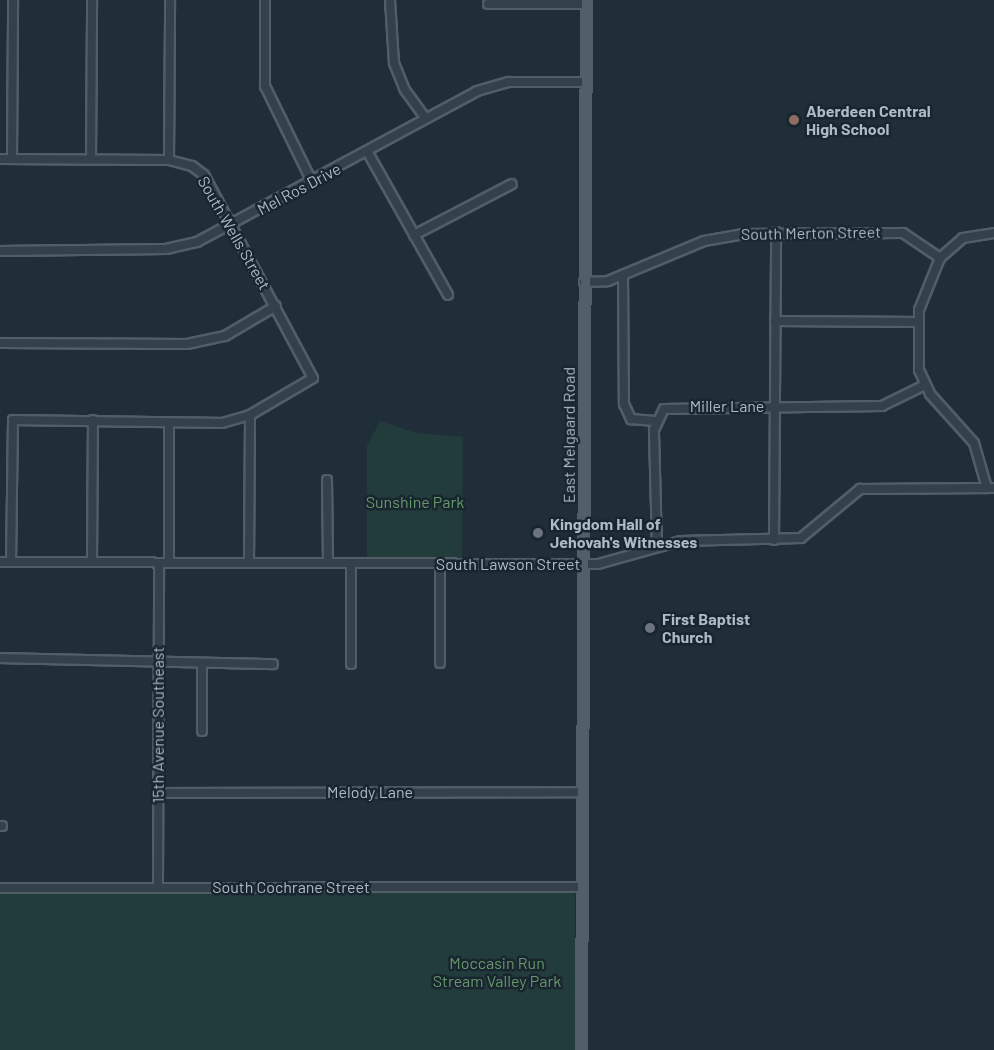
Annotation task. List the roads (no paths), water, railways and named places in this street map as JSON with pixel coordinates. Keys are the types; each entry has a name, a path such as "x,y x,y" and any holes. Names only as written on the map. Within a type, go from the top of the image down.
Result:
{"main road":[{"name":"East Melgaard Road","path":"581,1050 586,2"}],"street":[{"path":"12,159 13,0"},
{"path":"92,0 92,159"},
{"path":"169,160 170,0"},
{"path":"265,0 266,86 312,183"},
{"path":"390,0 394,63 405,90 425,118"},
{"path":"488,4 586,2"},
{"name":"Mel Ros Drive","path":"0,251 166,249 197,242 312,183 425,118 493,85 585,82"},
{"path":"367,151 447,295"},
{"name":"South Wells Street","path":"0,159 169,160 204,176 313,378 250,415"},
{"path":"414,235 512,184"},
{"path":"774,540 776,232"},
{"name":"South Merton Street","path":"584,282 623,274 704,241 776,232 903,233 940,258"},
{"path":"991,488 974,442 925,385 919,370 918,322 940,258 963,238 994,232"},
{"path":"623,274 624,404 631,419 655,421 657,547"},
{"path":"0,344 187,344 225,336 276,306"},
{"path":"775,321 918,322"},
{"name":"Miller Lane","path":"655,421 673,406 891,405 925,385"},
{"path":"11,562 13,420 222,423 250,415 249,563"},
{"path":"92,562 93,420"},
{"path":"169,423 170,563"},
{"path":"327,480 328,563"},
{"name":"South Lawson Street","path":"0,562 610,563 657,547 699,540 774,540 807,535 860,489 991,488"},
{"name":"15th Avenue Southeast","path":"158,887 159,563"},
{"path":"351,563 351,663"},
{"path":"440,563 440,663"},
{"path":"0,658 158,659 202,664 273,664"},
{"path":"202,664 202,731"},
{"name":"Melody Lane","path":"158,793 582,792"},
{"name":"South Cochrane Street","path":"0,888 582,887"}],"place":[{"name":"Aberdeen Central High School","path":"794,120"},
{"name":"Kingdom Hall of Jehovah's Witnesses","path":"538,533"},
{"name":"First Baptist Church","path":"650,628"}],"park label":[{"name":"Sunshine Park","path":"415,502"},
{"name":"Moccasin Run Stream Valley Park","path":"497,972"}]}
